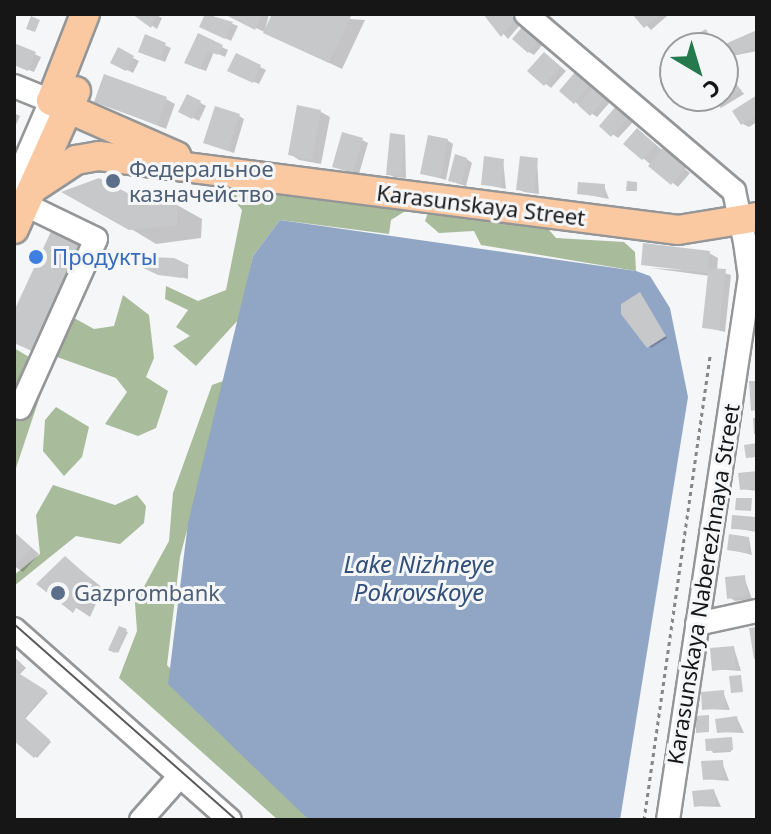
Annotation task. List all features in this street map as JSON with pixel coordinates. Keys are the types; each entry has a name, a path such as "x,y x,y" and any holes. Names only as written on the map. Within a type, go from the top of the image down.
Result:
{"main road":[{"path":"21,202 59,104 85,14"},
{"path":"59,104 106,14"},
{"name":"Karasunskaya Street","path":"59,104 205,171"},
{"name":"Karasunskaya Street","path":"21,202 76,160 99,156 678,230 749,219"}],"street":[{"name":"Karasunskaya Naberezhnaya Street","path":"526,14 734,191 749,219 750,276 668,820"},
{"name":"Karasunskaya Street","path":"14,86 59,104"},
{"path":"20,408 96,239 21,202"},
{"path":"697,624 757,611"},
{"path":"14,629 230,820"},
{"path":"141,820 180,776"}],"path":[{"path":"644,820 710,354"}],"green space":[{"path":"223,187 396,206 407,210 391,220 389,234 280,220 253,256 239,319 196,366 173,346 190,336 176,327 188,310 165,299 166,286 198,301 226,290 242,210"},
{"path":"429,210 544,224 556,238 624,242 635,252 636,271 481,245 474,231 439,233 425,221"},
{"path":"123,295 149,315 154,358 146,377 168,391 156,428 138,436 105,424 127,392 116,378 57,357 74,318 94,329 114,326"},
{"path":"14,348 49,369 14,474"},
{"path":"226,380 180,557 167,665 309,820 278,820 119,678 137,631 135,603 169,541 173,493 212,385"},
{"path":"56,407 89,427 82,457 64,476 43,451 45,420"},
{"path":"53,485 115,505 137,495 146,506 144,523 120,544 76,536 14,586 14,575 40,554 36,515"}],"water":[{"name":"Lake Nizhneye Pokrovskoye","path":"280,220 636,271 650,276 670,308 688,397 620,820 309,820 168,684 188,523 253,256"}],"building":[{"path":"132,14 157,14 151,28"},
{"path":"205,14 233,22 225,39 199,27"},
{"path":"224,14 262,14 255,30"},
{"path":"272,14 352,14 329,63 263,33"},
{"path":"483,14 509,14 516,20 501,37"},
{"path":"632,14 661,14 644,28"},
{"path":"31,16 40,20 35,32 26,29"},
{"path":"523,26 539,40 528,53 512,39"},
{"path":"757,30 757,46 739,54 739,38"},
{"path":"198,33 223,45 218,55 208,51 200,69 184,63"},
{"path":"145,34 166,43 159,60 138,52"},
{"path":"14,43 36,52 28,71 14,65"},
{"path":"118,47 134,56 126,71 110,63"},
{"path":"544,52 561,67 544,86 527,71"},
{"path":"236,53 261,65 253,83 227,71"},
{"path":"576,71 591,83 574,104 559,91"},
{"path":"104,74 167,97 157,125 94,102"},
{"path":"594,86 607,97 590,116 578,105"},
{"path":"187,94 201,101 192,119 178,112"},
{"path":"757,95 757,115 741,125 733,112 739,112 739,107"},
{"path":"297,105 321,110 312,160 288,155"},
{"path":"617,105 630,116 611,137 599,126"},
{"path":"215,106 240,114 228,151 203,143"},
{"path":"637,128 656,145 642,160 623,144"},
{"path":"342,132 363,138 353,173 332,167"},
{"path":"390,133 405,135 401,176 386,175"},
{"path":"428,135 448,139 440,178 420,174"},
{"path":"663,148 686,168 671,185 648,166"},
{"path":"455,154 467,158 461,184 448,181"},
{"path":"484,156 504,159 501,187 481,185"},
{"path":"520,156 538,158 534,192 516,190"},
{"path":"99,178 135,197 177,203 177,225 129,230 61,192"},
{"path":"627,181 637,182 637,191 626,191"},
{"path":"578,182 605,184 604,197 577,194"},
{"path":"54,225 84,239 32,351 14,343 14,311"},
{"path":"643,243 710,251 708,268 726,269 719,330 702,328 708,273 641,265"},
{"path":"149,257 174,258 189,265 182,278 158,275 137,265"},
{"path":"640,292 666,336 647,348 621,314 621,304"},
{"path":"749,381 757,381 757,410 751,411"},
{"path":"757,443 757,457 746,458 744,445"},
{"path":"757,471 757,488 740,490 738,473"},
{"path":"736,498 752,498 751,511 735,510"},
{"path":"732,515 756,517 756,530 731,529"},
{"path":"14,533 31,548 14,567"},
{"path":"729,534 749,537 747,553 727,550"},
{"path":"65,556 92,580 73,613 36,584"},
{"path":"745,575 747,596 727,599 725,577"},
{"path":"119,626 127,629 115,653 108,650"},
{"path":"757,627 757,659 754,659 749,628"},
{"path":"734,646 736,668 712,671 710,648"},
{"path":"14,657 21,663 15,671 47,691 24,717 50,740 34,758 14,741"},
{"path":"741,675 743,692 731,693 729,676"},
{"path":"724,690 725,708 702,710 701,692"},
{"path":"709,715 709,732 696,733 696,716"},
{"path":"737,716 739,731 717,733 715,719"},
{"path":"732,737 733,750 706,751 705,739"},
{"path":"723,760 724,778 703,780 701,761"},
{"path":"714,789 716,804 694,807 692,791"}],"tram line":[{"path":"14,624 236,820"}],"place":[{"name":"Федеральное казначейство","path":"113,181"},
{"name":"Продукты","path":"36,257"},
{"name":"Gazprombank","path":"58,593"}]}
